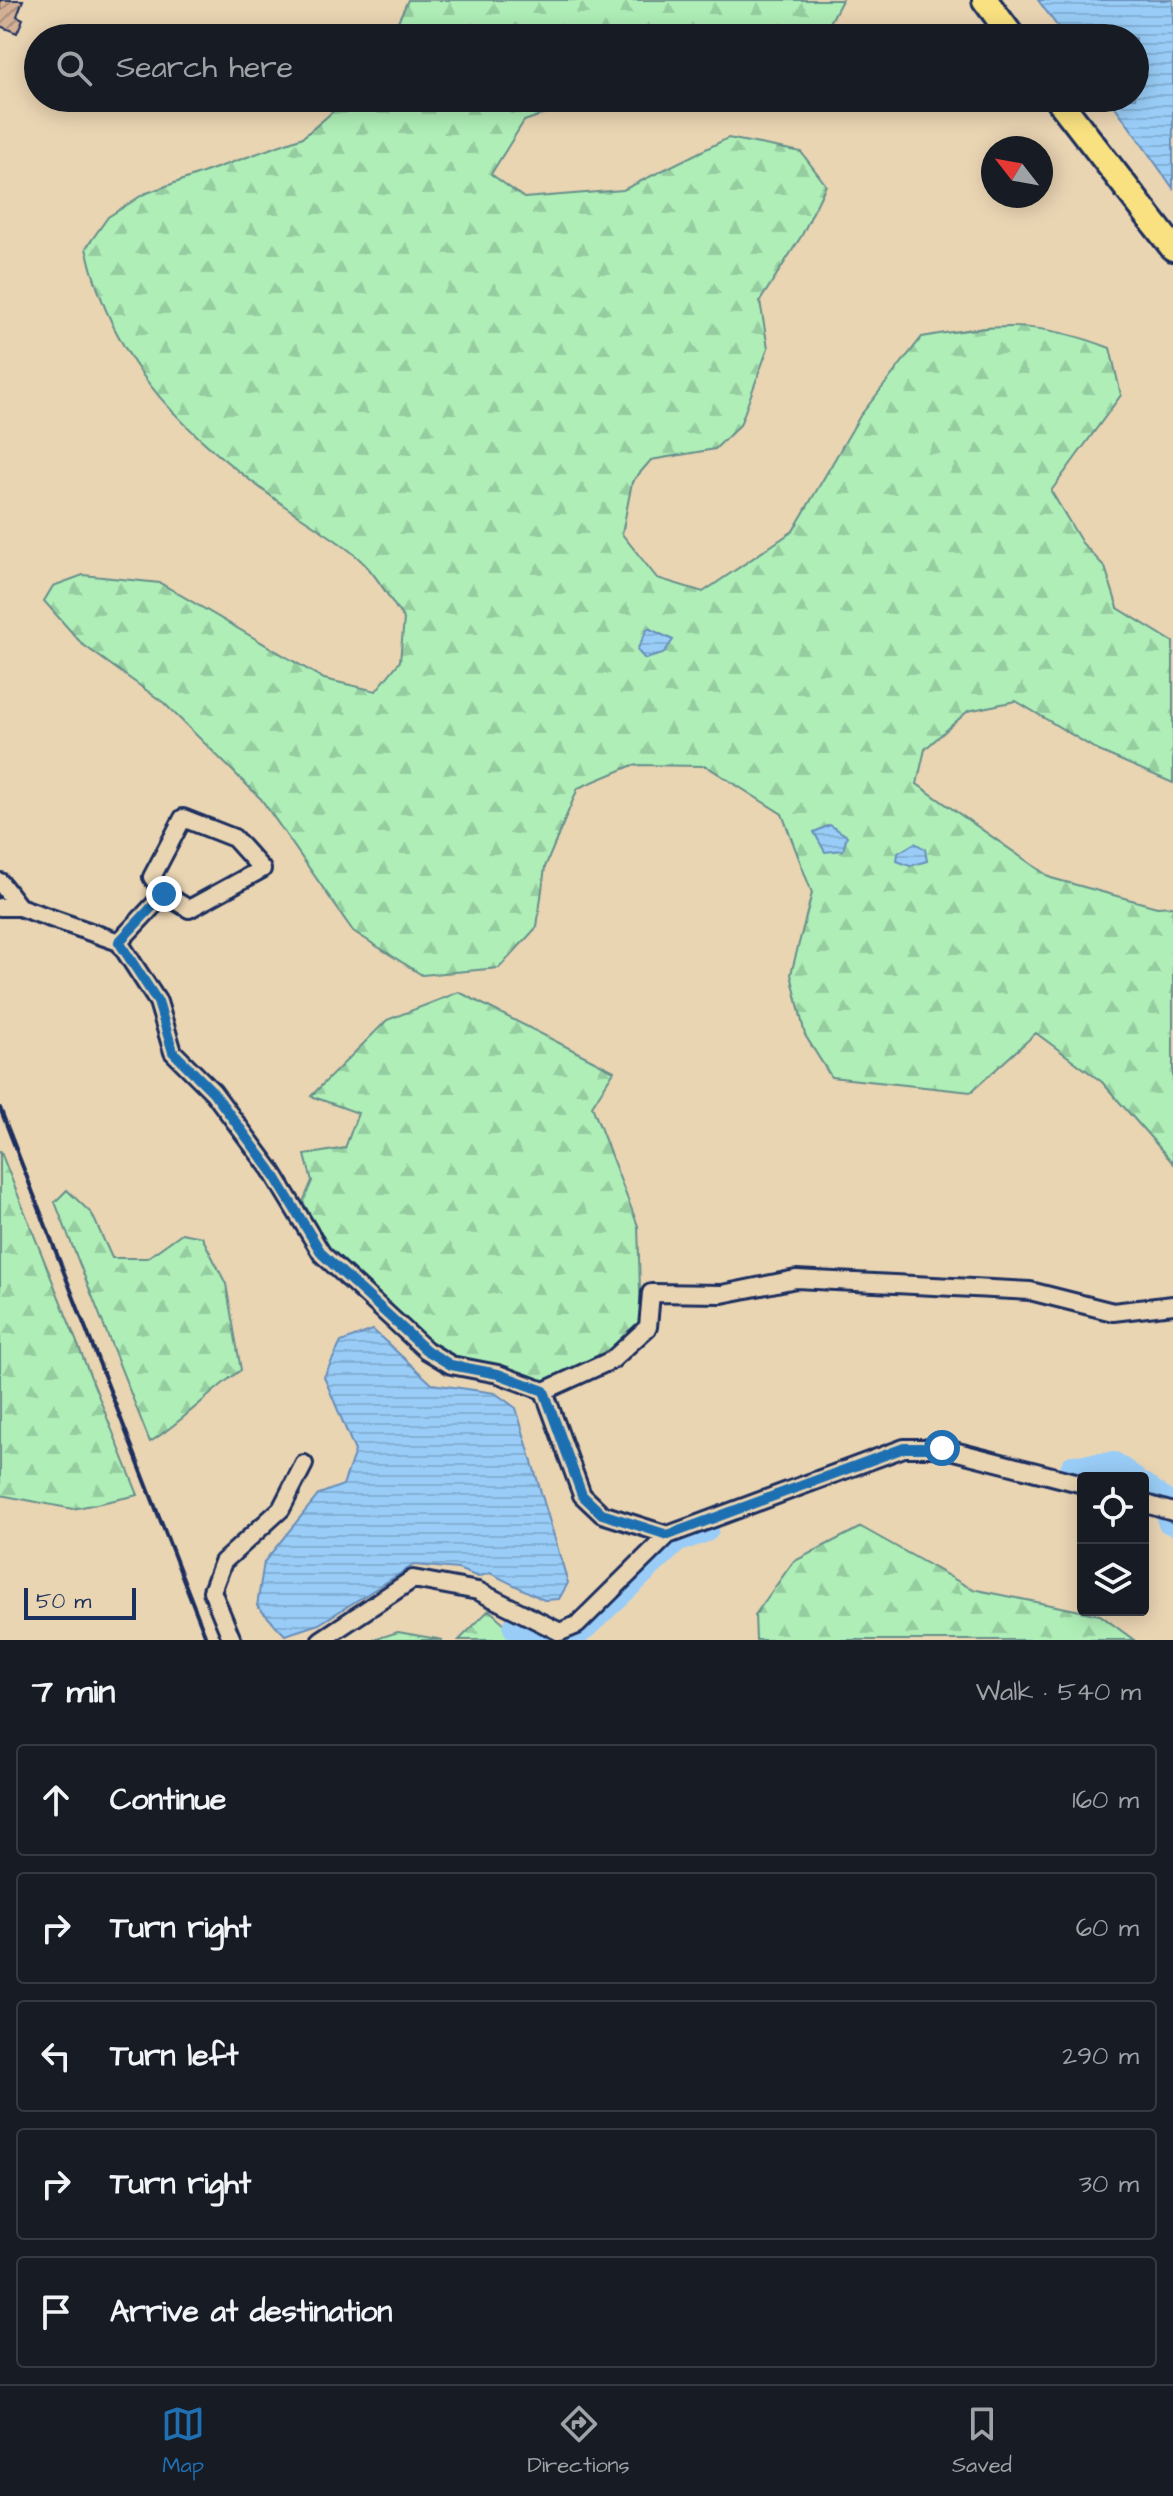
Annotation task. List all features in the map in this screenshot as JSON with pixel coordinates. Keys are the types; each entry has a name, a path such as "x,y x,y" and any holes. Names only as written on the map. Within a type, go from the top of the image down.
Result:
{"highway":[{"path":"985,0 1003,24"},
{"path":"1068,112 1173,248"}],"street":[{"path":"183,818 234,838 262,869 189,909 164,894 152,877 183,818"},
{"path":"0,882 19,907"},
{"path":"119,942 164,894"},
{"path":"0,907 19,907 119,942 158,1002 173,1052 213,1092 262,1158 322,1254 426,1350 451,1365 498,1374 544,1391 612,1360 648,1327 651,1293 722,1294 796,1279 1030,1291 1113,1312 1173,1305"},
{"path":"544,1391 582,1495 602,1514 668,1535"},
{"path":"321,1640 413,1579 478,1591 561,1636 577,1625 668,1535 904,1448 942,1448 1077,1482"},
{"path":"232,1640 212,1591 223,1562 281,1509 304,1464"},
{"path":"1149,1505 1173,1512"}],"green space":[{"path":"408,0 842,0 829,24 397,24"},
{"path":"332,112 550,112 524,121 491,174 524,198 623,190 728,138 801,152 826,185 802,235 760,301 768,348 740,425 715,449 651,460 632,482 622,534 657,578 703,592 793,531 860,416 922,337 972,329 1017,327 1061,333 1110,348 1121,395 1051,491 1082,543 1105,567 1118,608 1173,642 1173,783 1099,751 1016,701 968,711 925,749 917,784 1051,878 1157,907 1173,906 1173,1163 1102,1082 1036,1033 971,1092 831,1077 805,1035 791,974 812,893 782,814 706,766 633,765 578,788 545,867 537,927 499,968 422,975 353,931 261,799 164,703 82,644 44,601 53,586 83,575 160,583 324,679 376,691 400,661 404,619 369,569 341,544 286,507 217,453 159,397 135,365 115,330 86,248 108,217 144,194 303,137"},
{"path":"459,992 614,1071 592,1106 638,1226 641,1321 610,1353 543,1381 495,1364 452,1356 427,1340 327,1245 303,1202 312,1181 305,1155 345,1148 358,1113 311,1096 387,1020"},
{"path":"0,1150 138,1495 73,1509 0,1495"},
{"path":"67,1190 92,1214 112,1258 147,1258 182,1233 202,1237 226,1284 241,1370 150,1442 55,1202"},
{"path":"861,1527 972,1589 1077,1610 1077,1616 1101,1616 1134,1640 756,1640 755,1615 793,1562"},
{"path":"489,1610 523,1640 459,1640"},
{"path":"398,1632 443,1640 373,1640"}],"water":[{"path":"1038,0 1173,0 1173,188 1119,112 1149,112 1149,24 1056,24"},
{"path":"648,628 673,640 663,654 645,659 637,650"},
{"path":"830,825 847,836 843,850 825,852 814,832"},
{"path":"915,843 925,849 927,861 910,866 897,861 898,853"},
{"path":"373,1330 432,1384 495,1393 516,1408 568,1583 559,1599 544,1600 490,1573 478,1577 458,1569 414,1565 319,1624 285,1635 257,1606 264,1562 319,1494 343,1485 355,1451 324,1377 341,1342"}],"building":[{"path":"0,0 23,0 17,16 23,19 17,33 0,26"}],"waterway":[{"path":"1073,1468 1114,1465 1124,1472"},
{"path":"1149,1490 1162,1500"},
{"path":"571,1639 676,1540 706,1529"},
{"path":"516,1627 545,1640"}],"railway":[{"path":"0,1108 207,1640"}],"route":[{"path":"164,894 119,942 158,1002 173,1052 213,1092 271,1170 322,1254 426,1350 451,1365 498,1374 544,1391 582,1495 602,1514 668,1535 904,1448 942,1448"}]}
